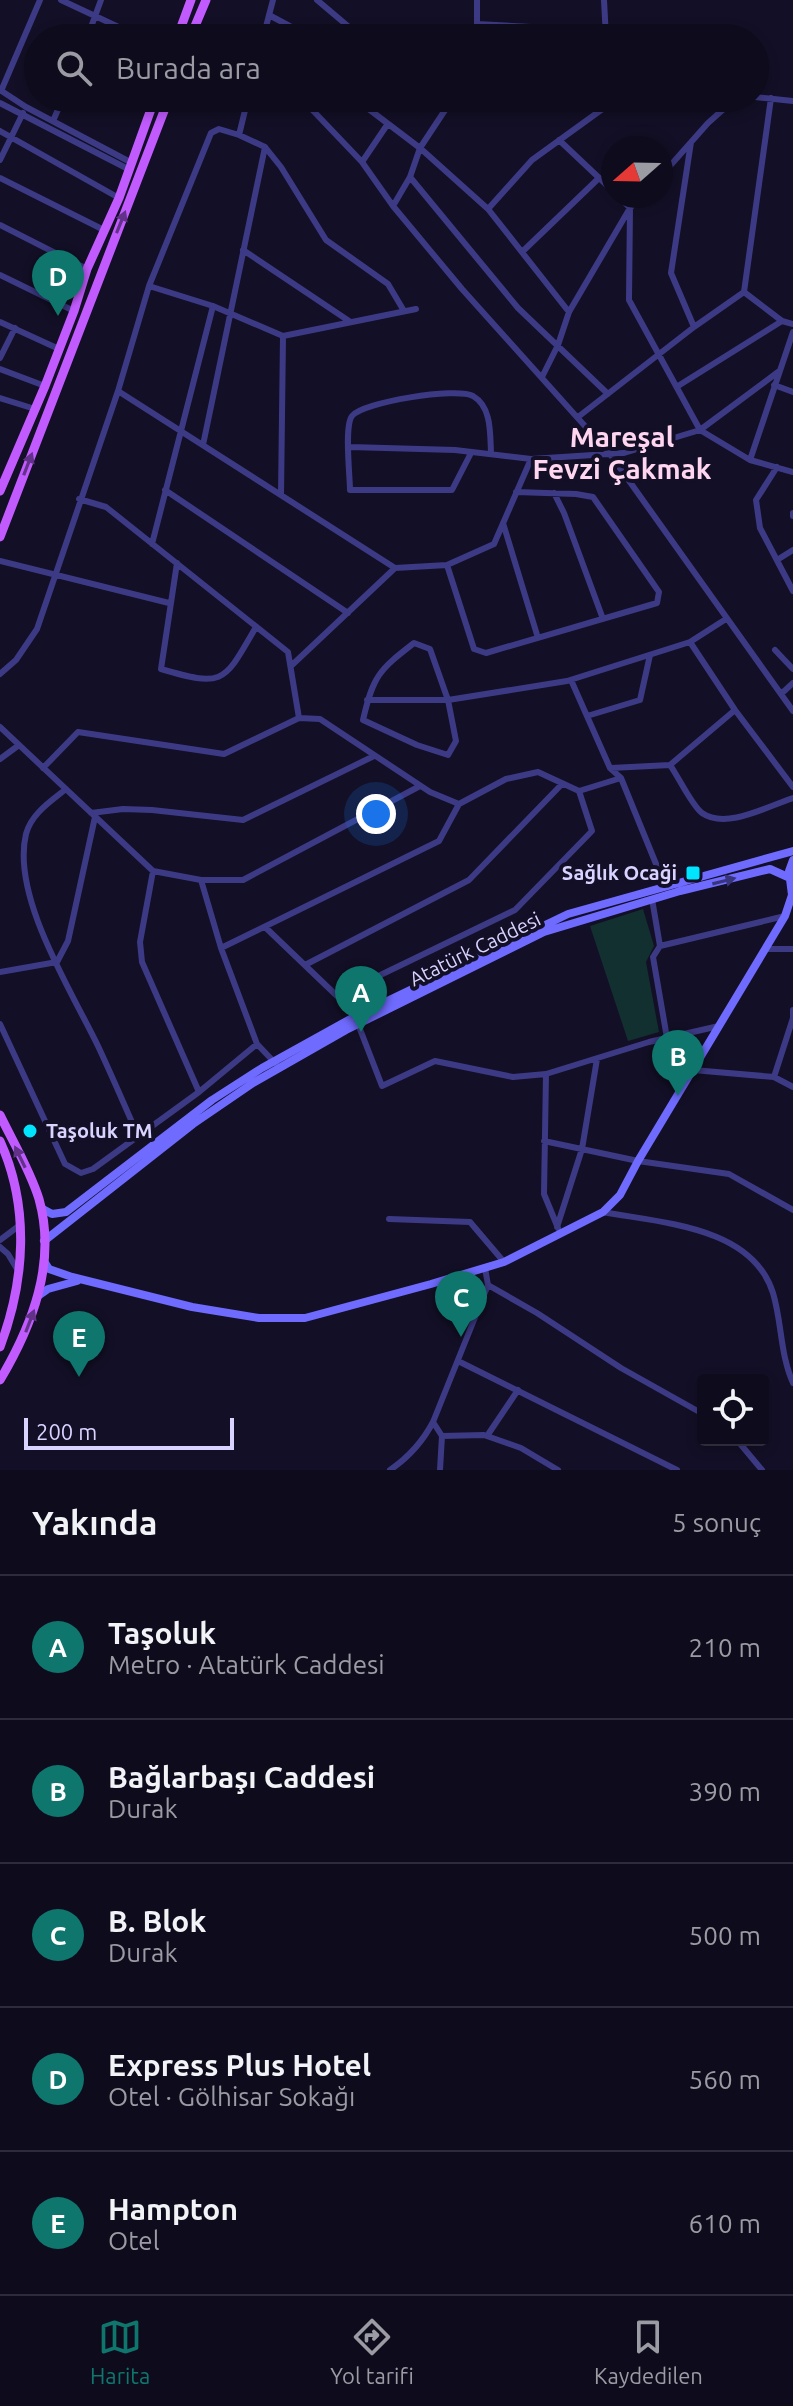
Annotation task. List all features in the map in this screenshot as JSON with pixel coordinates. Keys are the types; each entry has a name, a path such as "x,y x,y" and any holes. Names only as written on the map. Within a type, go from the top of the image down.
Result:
{"main road":[{"path":"182,24 191,0"},
{"path":"196,24 206,0"},
{"path":"0,491 45,386 87,269 119,198 150,112"},
{"path":"0,537 164,112"},
{"name":"Atatürk Caddesi","path":"40,1204 52,1214 70,1209 192,1115 349,1019 552,921 793,851"},
{"path":"785,916 792,895 793,860"},
{"name":"Atatürk Caddesi","path":"44,1241 193,1124 276,1064 544,932 652,899 770,869 791,879"},
{"path":"43,1260 49,1269 87,1281 192,1307 259,1318 305,1318 504,1262 559,1230 603,1212 620,1195 793,906"},
{"path":"0,1115 40,1204 44,1241 38,1296 21,1345 0,1380"},
{"path":"0,1141 18,1198 20,1225 19,1274 0,1347"},
{"path":"18,1198 29,1192 40,1204"},
{"path":"38,1296 67,1282 87,1281"},
{"path":"7,1328 8,1335 21,1345"}],"street":[{"path":"30,24 40,0"},
{"path":"61,0 111,24"},
{"path":"92,24 101,0"},
{"path":"267,24 273,0"},
{"path":"317,0 345,24"},
{"path":"477,0 477,24"},
{"path":"604,0 605,24"},
{"path":"269,15 286,24"},
{"path":"24,37 1,91 24,106"},
{"path":"578,417 744,292 771,98 793,101"},
{"path":"0,103 21,116 131,166"},
{"path":"0,160 24,111"},
{"path":"36,112 131,166"},
{"path":"53,121 57,112"},
{"path":"239,135 245,112"},
{"path":"314,112 362,162 393,206 462,289 610,454 793,711"},
{"path":"372,112 420,148 488,209 569,312"},
{"path":"393,206 410,177 420,148 443,112"},
{"path":"488,209 532,160 598,112"},
{"path":"673,162 722,112"},
{"path":"362,162 387,125"},
{"path":"0,674 34,637 118,391 149,286 208,137 219,129 265,147 281,167 326,240 388,284 404,311"},
{"path":"0,131 119,198"},
{"path":"522,252 599,178 559,140"},
{"path":"691,142 671,273 694,327"},
{"path":"203,445 265,147"},
{"path":"410,177 518,308 608,394"},
{"path":"0,178 104,230"},
{"path":"542,377 558,345 569,312 630,208"},
{"path":"630,208 629,300 700,430 750,460 793,472"},
{"path":"0,225 87,269"},
{"path":"243,250 350,322"},
{"path":"0,275 74,311"},
{"path":"149,286 213,306 283,336 416,309"},
{"path":"744,292 782,321 793,324"},
{"path":"152,544 213,306"},
{"path":"678,386 782,321"},
{"path":"0,322 59,349"},
{"path":"0,358 15,328"},
{"path":"750,460 793,332"},
{"path":"281,495 283,336"},
{"path":"0,369 45,386"},
{"path":"350,447 455,450 531,459 624,453 700,430 778,372"},
{"path":"774,385 793,392"},
{"path":"118,391 395,568 447,565 494,544 531,459"},
{"path":"471,453 452,490 350,490 348,423 356,412 378,404 450,392 472,396 483,406 489,419 491,453"},
{"path":"0,398 35,409"},
{"path":"777,467 756,500 760,528 793,591"},
{"path":"165,490 348,613"},
{"path":"447,565 474,649 486,653 657,603 659,592 593,497 516,492"},
{"path":"554,493 603,619"},
{"path":"79,499 106,507 288,652 299,718"},
{"path":"503,523 538,638"},
{"path":"777,560 793,550"},
{"path":"0,561 169,603"},
{"path":"177,563 161,669 197,680 216,679 228,672 256,627"},
{"path":"291,666 395,568"},
{"path":"367,700 448,700 571,680 690,642 726,619"},
{"path":"690,642 735,710 793,787"},
{"path":"414,643 430,649 448,700 456,741 448,755 417,745 363,720 367,700 373,680 388,663 414,643"},
{"path":"775,650 793,669"},
{"path":"587,716 640,700 650,655"},
{"path":"571,680 610,768 621,778 665,886"},
{"path":"781,694 793,683"},
{"path":"610,768 670,765 735,710"},
{"path":"43,768 78,732 224,754 299,718 320,719 420,786 459,804"},
{"path":"0,727 153,871 201,880 243,880 420,786"},
{"path":"0,759 19,745"},
{"path":"93,815 123,809 243,820 374,756"},
{"path":"670,765 701,812 719,819 793,798"},
{"path":"221,948 439,841 459,804 506,779 538,772 579,791 621,778"},
{"path":"305,965 469,880 562,784"},
{"path":"66,789 42,808 26,831 23,859 26,885 39,922 138,1136"},
{"path":"265,927 337,996 515,910 592,831 579,791"},
{"path":"57,962 68,941 93,815"},
{"path":"153,871 140,942 142,962 199,1092"},
{"path":"201,880 221,948 257,1044 276,1064"},
{"path":"652,899 660,946 653,957 667,1038"},
{"path":"660,946 785,916"},
{"path":"766,949 793,949"},
{"path":"0,972 57,962"},
{"path":"774,1077 793,1010"},
{"path":"0,1024 65,1164 81,1173 93,1169 199,1092 257,1044"},
{"path":"358,1024 382,1086 435,1061 513,1077 546,1074 667,1038 720,1026"},
{"path":"559,1230 582,1149 597,1059"},
{"path":"693,1070 774,1077 793,1087"},
{"path":"546,1074 544,1194 559,1230"},
{"path":"544,1141 638,1161 729,1174 793,1210"},
{"path":"603,1212 721,1236 741,1250 762,1271 773,1293 784,1362 793,1383"},
{"path":"389,1219 470,1222 504,1262"},
{"path":"0,1240 20,1225"},
{"path":"0,1247 13,1260 19,1274"},
{"path":"390,1470 409,1457 433,1422 488,1285 485,1268"},
{"path":"488,1285 621,1368 697,1411"},
{"path":"458,1361 677,1470"},
{"path":"487,1436 518,1390"},
{"path":"433,1422 442,1436 440,1470"},
{"path":"442,1436 487,1436 521,1448 558,1470"},
{"path":"742,1446 762,1470"}],"green space":[{"path":"643,909 654,946 646,962 659,1032 628,1041 590,926"}],"place":[{"name":"Express Plus Hotel","path":"58,316"},
{"name":"Sağlık Ocaği","path":"693,873"},
{"name":"Taşoluk","path":"361,1032"},
{"name":"Bağlarbaşı Caddesi","path":"678,1096"},
{"name":"Taşoluk TM","path":"30,1131"},
{"name":"B. Blok","path":"461,1337"},
{"name":"Hampton","path":"79,1377"}],"district":[{"name":"Mareşal Fevzi Çakmak","path":"622,453"}]}
